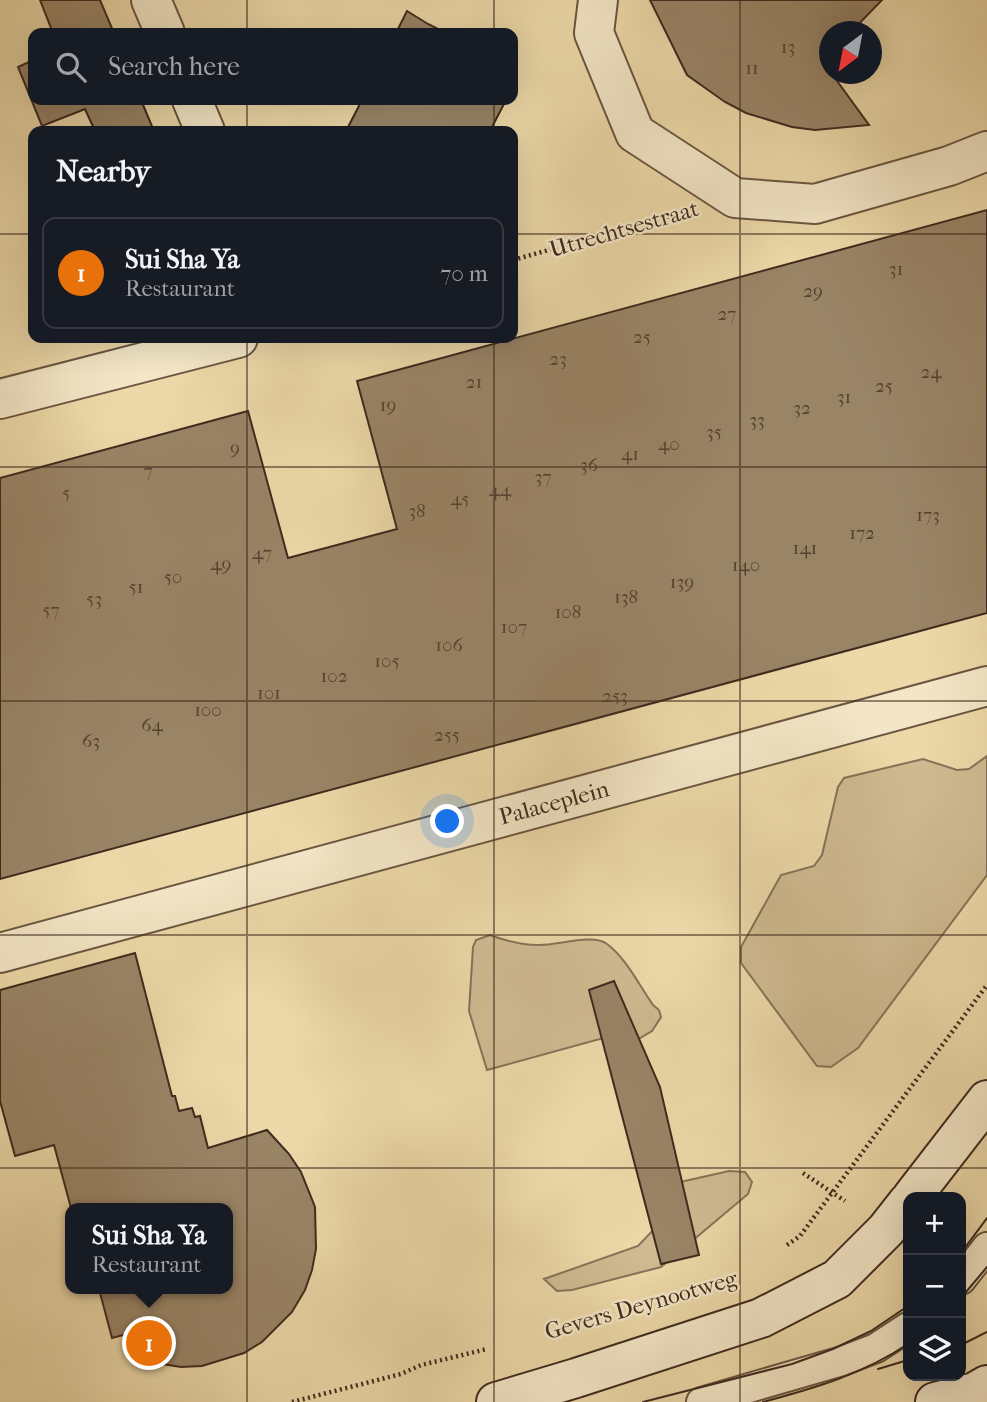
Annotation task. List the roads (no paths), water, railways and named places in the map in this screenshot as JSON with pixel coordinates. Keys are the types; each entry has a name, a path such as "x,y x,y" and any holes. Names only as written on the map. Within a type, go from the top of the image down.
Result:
{"street":[{"path":"151,0 163,28"},
{"name":"Utrechtsestraat","path":"598,0 594,33 635,133 735,198 815,204 949,166 987,151"},
{"path":"194,105 203,126"},
{"path":"0,399 218,343"},
{"name":"Palaceplein","path":"0,953 987,686"},
{"path":"916,1192 987,1100"},
{"name":"Gevers Deynootweg","path":"496,1402 761,1318 836,1279 886,1230 903,1208"},
{"path":"935,1402 975,1392 987,1385"}],"lane":[{"path":"966,1274 987,1247"},
{"path":"701,1402 842,1361 876,1348 903,1330"}],"tram line":[{"path":"966,1246 987,1218"},
{"path":"966,1292 987,1267"},
{"path":"643,1402 792,1364 871,1331 903,1309"},
{"path":"966,1342 987,1332"},
{"path":"763,1402 856,1372 903,1347"},
{"path":"878,1369 903,1362"}],"place":[{"name":"Sui Sha Ya","path":"149,1343"}]}
